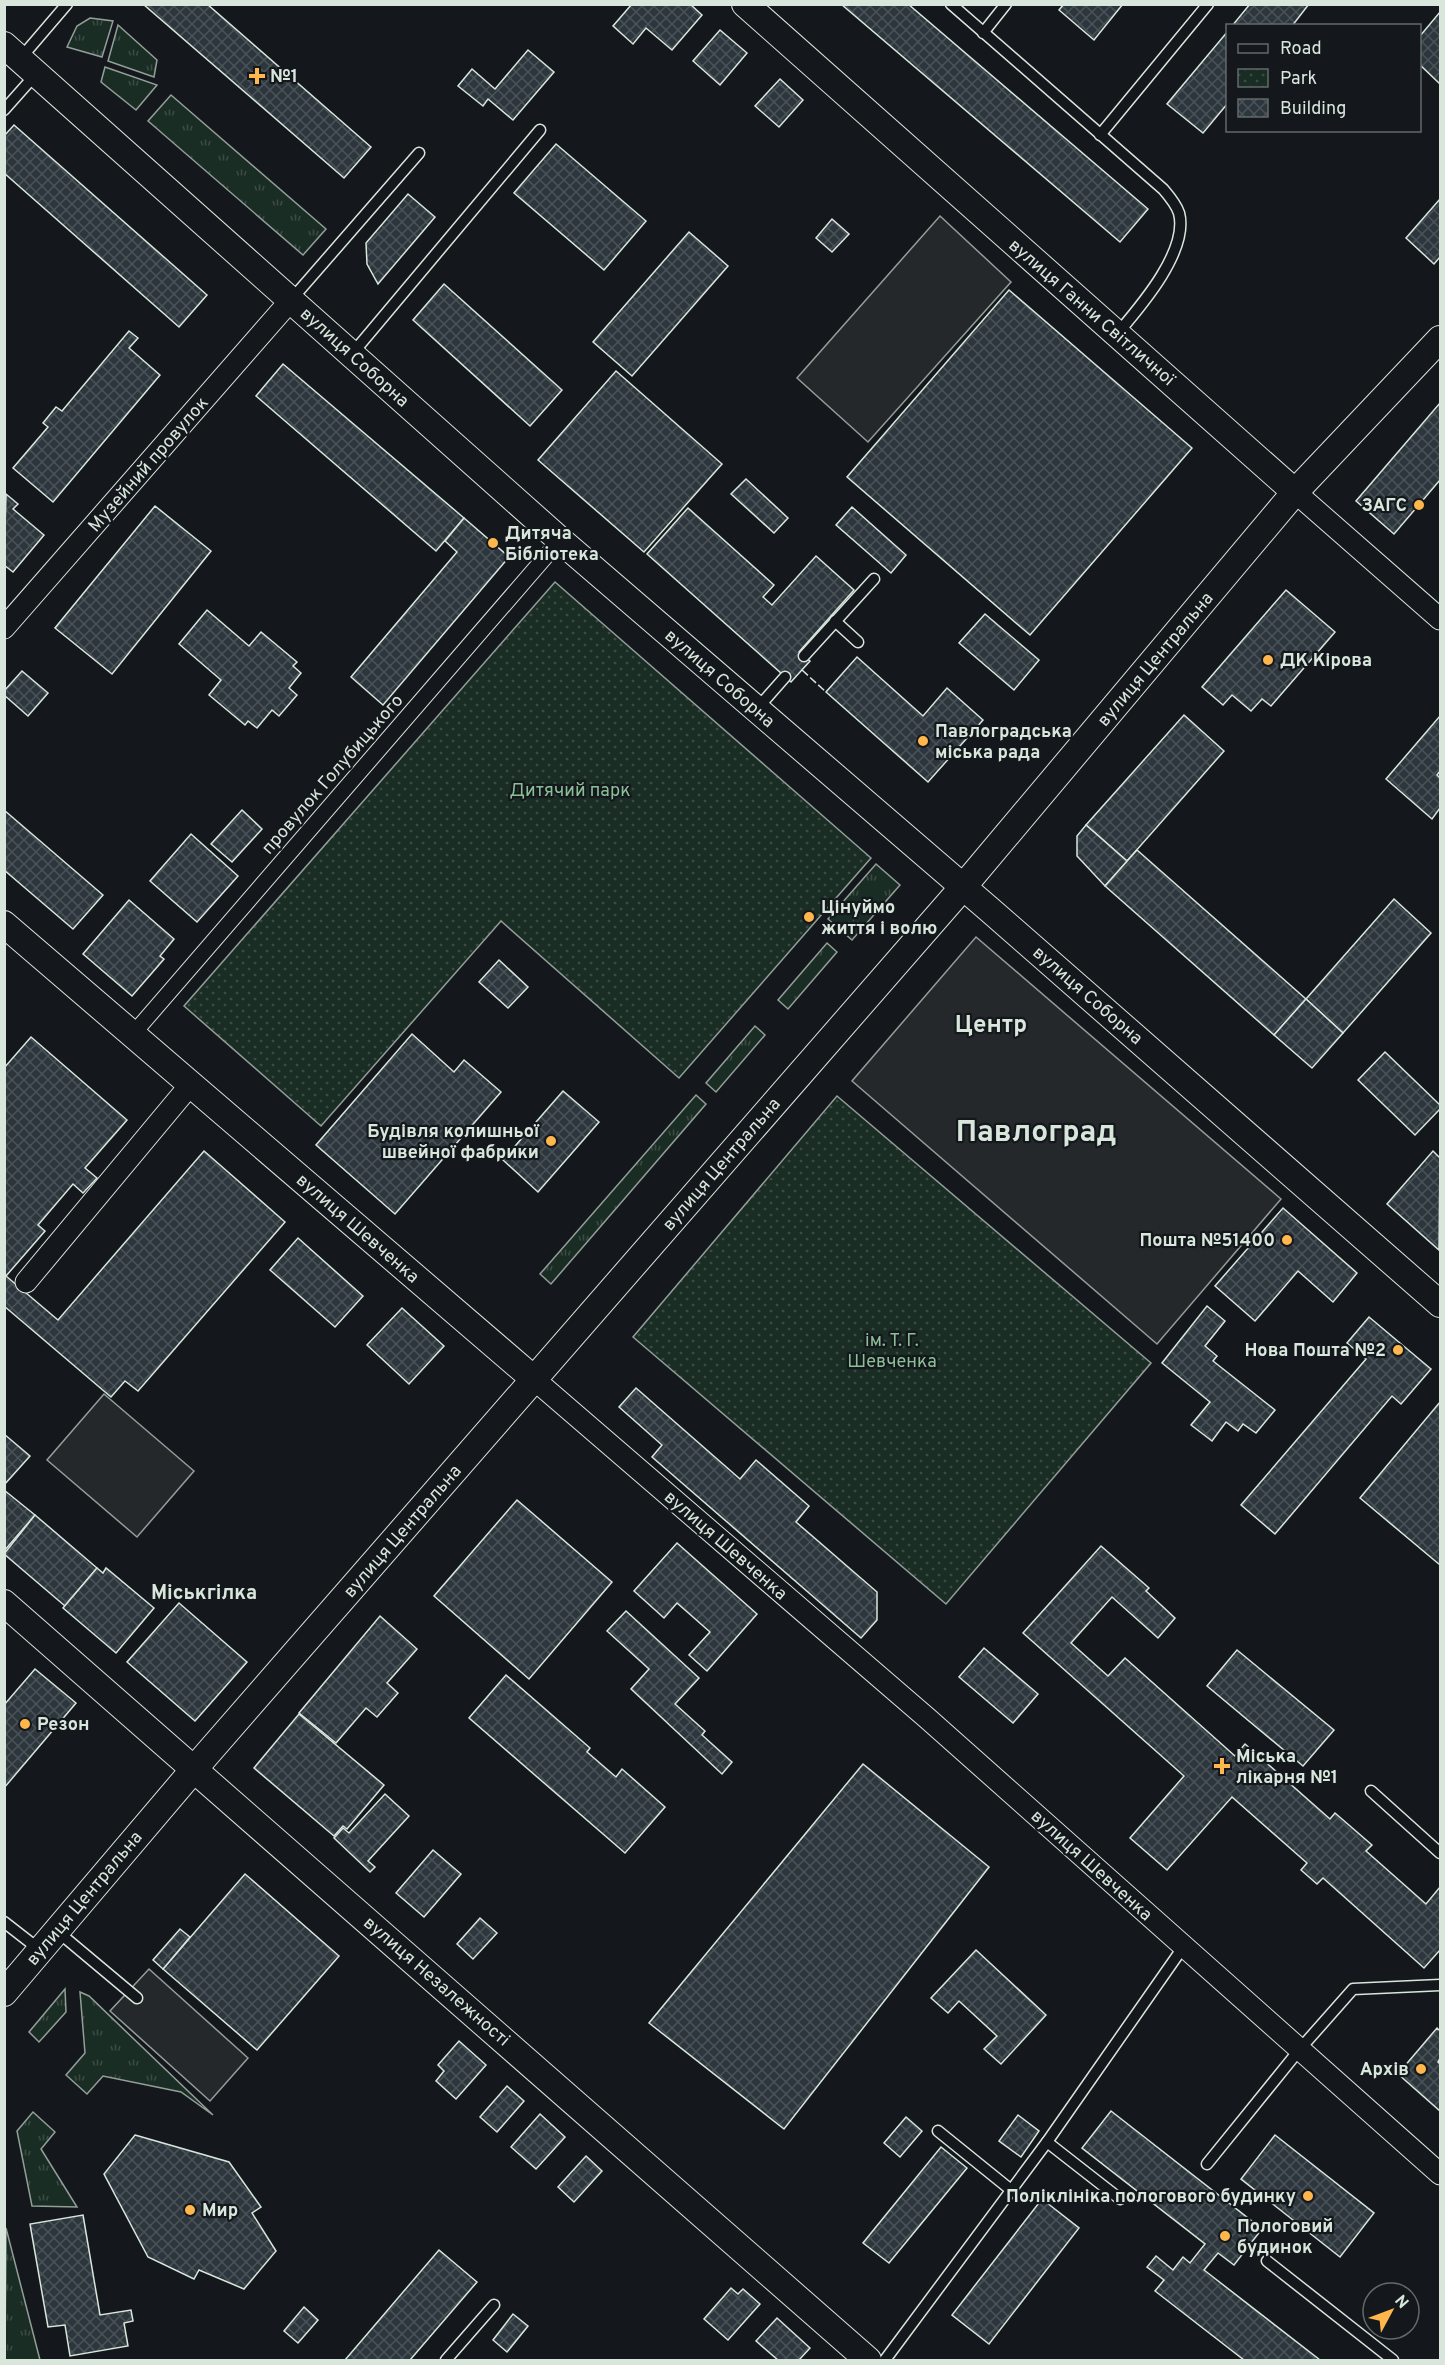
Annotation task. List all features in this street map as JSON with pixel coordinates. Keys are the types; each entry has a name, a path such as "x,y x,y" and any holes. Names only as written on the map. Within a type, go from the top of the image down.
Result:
{"street":[{"name":"вулиця Ганни Світличної","path":"745,4 1440,619"},
{"name":"вулиця Соборна","path":"20,59 560,540 963,886 1440,1304"},
{"name":"Музейний провулок","path":"4,628 291,300"},
{"name":"вулиця Центральна","path":"8,1981 40,1950 195,1768 963,886 1295,492 1440,339"},
{"name":"провулок Голубицького","path":"133,1034 560,540"},
{"name":"вулиця Шевченка","path":"4,924 927,1718 1440,2174"},
{"path":"27,1282 191,1084"},
{"name":"вулиця Незалежності","path":"4,1603 195,1768 868,2361"}],"lane":[{"path":"4,110 20,59 68,4"},
{"path":"951,4 1163,189 1179,213 1180,225 1171,259 1144,302 1117,334"},
{"path":"984,33 1006,4"},
{"path":"1100,135 1208,4"},
{"path":"352,354 540,130"},
{"path":"291,300 419,153"},
{"path":"804,656 874,579"},
{"path":"835,621 858,642"},
{"path":"756,710 785,677"},
{"path":"1371,1791 1440,1852"},
{"path":"4,1922 40,1950"},
{"path":"57,1930 137,1998"},
{"path":"885,2361 1047,2142 1184,1946"},
{"path":"1207,2164 1300,2049 1353,1989 1440,1986"},
{"path":"938,2131 1011,2190"},
{"path":"1047,2142 1120,2199"},
{"path":"1268,2261 1393,2361"},
{"path":"446,2361 494,2305"}],"green space":[{"path":"90,18 113,21 102,57 67,47 77,26"},
{"path":"118,25 157,60 154,77 108,61"},
{"path":"105,67 157,85 136,110 101,82"},
{"path":"171,95 326,229 303,255 148,121"},
{"name":"Дитячий парк","path":"555,582 871,858 679,1078 501,921 321,1126 184,1006"},
{"path":"876,864 900,885 852,940 828,919"},
{"path":"827,943 837,952 788,1009 778,1000"},
{"path":"755,1026 765,1035 716,1092 706,1083"},
{"path":"696,1095 706,1104 551,1284 540,1274"},
{"name":"ім. Т. Г. Шевченка","path":"837,1096 1151,1363 946,1604 633,1337"},
{"path":"65,1989 66,2012 39,2042 29,2032"},
{"path":"80,1992 89,1996 213,2115 181,2092 103,2076 87,2094 66,2075 85,2053"},
{"path":"33,2112 55,2132 41,2149 77,2207 32,2206 17,2131"},
{"path":"6,2228 40,2360 5,2360"}],"shaded area":[{"path":"940,216 1011,282 868,442 797,378"},
{"path":"976,937 1281,1199 1157,1344 852,1081"},
{"path":"104,1394 194,1471 137,1537 47,1460"},
{"path":"149,1969 248,2058 210,2101 110,2011"}],"building":[{"name":"№1","path":"143,4 207,4 371,147 344,178"},
{"path":"632,4 690,4 702,15 672,50 646,28 633,44 613,26"},
{"path":"841,4 908,4 1148,209 1120,242"},
{"path":"1064,4 1123,4 1094,40 1059,10"},
{"path":"1250,4 1309,4 1294,24 1234,24"},
{"path":"1440,12 1440,84 1421,66 1421,35"},
{"path":"720,30 747,53 720,85 693,61"},
{"path":"1226,33 1226,105 1203,133 1167,104"},
{"path":"528,50 554,72 513,120 488,99 483,106 458,86 472,69 495,89"},
{"path":"780,79 803,100 779,127 755,106"},
{"path":"14,125 207,295 179,327 4,173 4,136"},
{"path":"556,144 646,221 604,270 514,193"},
{"path":"408,194 435,217 378,284 367,264 366,243"},
{"path":"1440,199 1440,257 1434,264 1406,238"},
{"path":"832,219 849,234 832,252 816,238"},
{"path":"689,232 728,266 632,376 593,342"},
{"path":"444,284 562,390 530,426 413,320"},
{"path":"1009,290 1192,448 1030,635 847,477"},
{"path":"129,331 138,338 129,348 160,375 53,502 13,468 48,427 43,423 56,407 62,411"},
{"path":"283,364 464,518 436,551 256,396"},
{"path":"616,371 722,464 644,552 538,460"},
{"path":"1440,403 1440,480 1394,534 1356,501"},
{"path":"746,479 788,518 774,533 731,494"},
{"path":"6,494 18,504 13,509 44,535 13,572 4,565"},
{"path":"155,506 211,551 112,674 55,628"},
{"path":"852,507 906,555 891,573 836,525"},
{"path":"688,508 774,585 763,597 772,605 816,556 854,590 799,652 810,661 791,682 647,554"},
{"path":"464,518 509,557 383,705 351,677 457,552 445,541"},
{"name":"ДК Кірова","path":"1286,590 1335,632 1271,706 1262,699 1251,711 1232,695 1223,705 1202,687"},
{"path":"207,610 249,646 261,632 297,662 293,666 301,673 289,688 297,695 279,716 272,710 257,728 248,721 245,725 209,695 221,680 179,644"},
{"path":"985,614 1039,660 1014,690 959,643"},
{"name":"Павлоградська міська рада","path":"857,657 923,716 947,688 983,720 928,782 826,692"},
{"path":"22,671 48,693 28,716 4,695 4,691"},
{"path":"1184,715 1224,751 1127,861 1086,825"},
{"path":"1440,716 1440,771 1437,775 1440,778 1440,808 1432,819 1386,779"},
{"path":"4,810 103,895 73,929 4,870"},
{"path":"242,810 262,829 232,862 211,844"},
{"path":"1086,825 1127,861 1137,850 1105,886 1077,856 1077,836"},
{"path":"191,834 238,876 197,922 150,881"},
{"path":"1137,850 1306,999 1274,1035 1105,886"},
{"path":"1394,899 1431,933 1343,1033 1306,999"},
{"path":"129,900 174,939 160,956 164,959 132,996 83,954"},
{"path":"499,960 528,987 508,1008 479,982"},
{"path":"1306,999 1343,1033 1312,1068 1274,1035"},
{"path":"412,1034 454,1072 464,1060 501,1092 395,1214 316,1145"},
{"path":"31,1037 127,1120 85,1168 97,1178 83,1193 73,1184 38,1225 45,1231 6,1276 58,1320 204,1151 285,1222 138,1391 125,1381 111,1397 4,1306 4,1068"},
{"path":"1385,1052 1440,1105 1440,1109 1415,1135 1358,1080"},
{"name":"Будівля колишньої швейної фабрики","path":"563,1091 599,1122 538,1192 503,1160"},
{"path":"1433,1151 1440,1158 1439,1250 1387,1204"},
{"name":"Пошта №51400","path":"1283,1208 1357,1273 1333,1302 1298,1271 1255,1321 1215,1286"},
{"path":"298,1238 363,1296 335,1327 270,1270"},
{"path":"1207,1306 1225,1321 1205,1346 1217,1356 1213,1361 1275,1410 1256,1433 1243,1424 1238,1431 1226,1422 1212,1441 1191,1425 1210,1402 1162,1363"},
{"path":"402,1308 444,1346 409,1384 367,1345"},
{"path":"1369,1317 1431,1369 1401,1404 1392,1396 1275,1534 1241,1505 1366,1359 1347,1343"},
{"path":"636,1388 740,1479 756,1460 809,1506 796,1522 877,1592 877,1620 861,1638 652,1457 662,1445 619,1407"},
{"path":"1440,1402 1440,1565 1360,1498"},
{"path":"4,1434 30,1456 4,1485"},
{"path":"4,1490 35,1515 4,1551"},
{"path":"517,1500 612,1582 529,1679 434,1596"},
{"path":"35,1515 97,1568 65,1606 4,1554"},
{"path":"677,1543 757,1614 707,1671 689,1655 710,1632 677,1603 664,1618 634,1591"},
{"name":"Міська лікарня №1","path":"1101,1546 1149,1588 1146,1591 1175,1618 1158,1638 1112,1597 1071,1643 1108,1676 1125,1658 1235,1756 1245,1744 1330,1819 1335,1813 1372,1845 1366,1851 1426,1904 1440,1887 1440,1950 1424,1968 1323,1878 1317,1884 1301,1870 1307,1863 1232,1797 1167,1870 1130,1838 1184,1776 1023,1633"},
{"path":"97,1568 103,1573 106,1568 154,1608 116,1653 63,1608"},
{"path":"179,1603 247,1662 195,1721 127,1662"},
{"path":"626,1611 699,1678 675,1704 705,1731 702,1735 732,1762 722,1774 631,1689 649,1669 607,1631"},
{"path":"380,1616 417,1649 387,1683 398,1693 377,1717 366,1708 336,1743 299,1713"},
{"path":"984,1648 1038,1694 1013,1723 959,1677"},
{"path":"1237,1650 1334,1730 1303,1766 1207,1686"},
{"path":"35,1669 76,1703 4,1788 4,1705"},
{"path":"506,1675 590,1748 587,1752 616,1777 622,1769 665,1807 625,1853 469,1718"},
{"path":"299,1714 384,1785 347,1829 343,1826 334,1836 254,1768"},
{"path":"863,1764 989,1867 784,2129 649,2023"},
{"path":"385,1794 409,1816 368,1861 375,1867 370,1872 334,1838 343,1828 349,1833"},
{"path":"433,1850 461,1874 424,1917 396,1893"},
{"path":"245,1874 339,1956 257,2050 163,1969"},
{"path":"480,1918 497,1933 473,1959 457,1944"},
{"path":"180,1929 190,1937 163,1969 153,1960"},
{"path":"976,1950 1046,2015 1001,2064 984,2049 997,2036 959,2001 948,2013 931,1998"},
{"name":"Архів","path":"1437,2028 1440,2031 1438,2062 1440,2064 1440,2111 1398,2074"},
{"path":"459,2041 486,2065 456,2099 436,2081 444,2071 438,2065"},
{"path":"507,2086 524,2101 497,2132 480,2117"},
{"name":"Пологовий будинок","path":"1111,2111 1262,2229 1234,2265 1218,2253 1204,2270 1320,2360 1244,2360 1155,2291 1164,2280 1147,2267 1156,2256 1173,2270 1183,2257 1190,2263 1205,2244 1082,2148"},
{"path":"540,2114 565,2137 536,2169 511,2147"},
{"path":"1018,2115 1039,2131 1021,2157 999,2141"},
{"path":"906,2117 922,2131 900,2157 884,2143"},
{"name":"Мир","path":"135,2135 229,2162 261,2207 252,2213 276,2251 244,2289 199,2270 194,2279 148,2257 104,2174"},
{"name":"Поліклініка пологового будинку","path":"1275,2135 1374,2213 1340,2257 1241,2179"},
{"path":"941,2147 967,2168 889,2263 863,2243"},
{"path":"586,2156 602,2171 574,2202 558,2187"},
{"path":"1042,2199 1079,2228 989,2344 952,2315"},
{"path":"83,2215 100,2315 131,2310 133,2321 124,2323 128,2346 70,2356 65,2325 48,2327 30,2224"},
{"path":"439,2250 477,2282 410,2360 345,2360"},
{"path":"731,2288 738,2294 743,2289 760,2304 728,2340 704,2319"},
{"path":"304,2307 318,2320 298,2343 284,2331"},
{"path":"513,2314 528,2326 507,2352 493,2340"},
{"path":"777,2318 810,2348 799,2360 778,2360 756,2341"}],"fence":[{"path":"802,670 826,692"}],"place":[{"name":"№1","path":"257,76"},
{"name":"ЗАГС","path":"1419,505"},
{"name":"Дитяча Бiблiотека","path":"493,543"},
{"name":"ДК Кірова","path":"1268,660"},
{"name":"Павлоградська міська рада","path":"923,741"},
{"name":"Цінуймо життя і волю","path":"809,917"},
{"name":"Будівля колишньої швейної фабрики","path":"551,1141"},
{"name":"Пошта №51400","path":"1287,1240"},
{"name":"Нова Пошта №2","path":"1398,1350"},
{"name":"Резон","path":"25,1724"},
{"name":"Міська лікарня №1","path":"1222,1766"},
{"name":"Архів","path":"1421,2069"},
{"name":"Поліклініка пологового будинку","path":"1308,2196"},
{"name":"Мир","path":"190,2210"},
{"name":"Пологовий будинок","path":"1225,2236"}],"district":[{"name":"Центр","path":"991,1024"},
{"name":"Павлоград","path":"1036,1131"},
{"name":"Міськгілка","path":"204,1592"}]}
